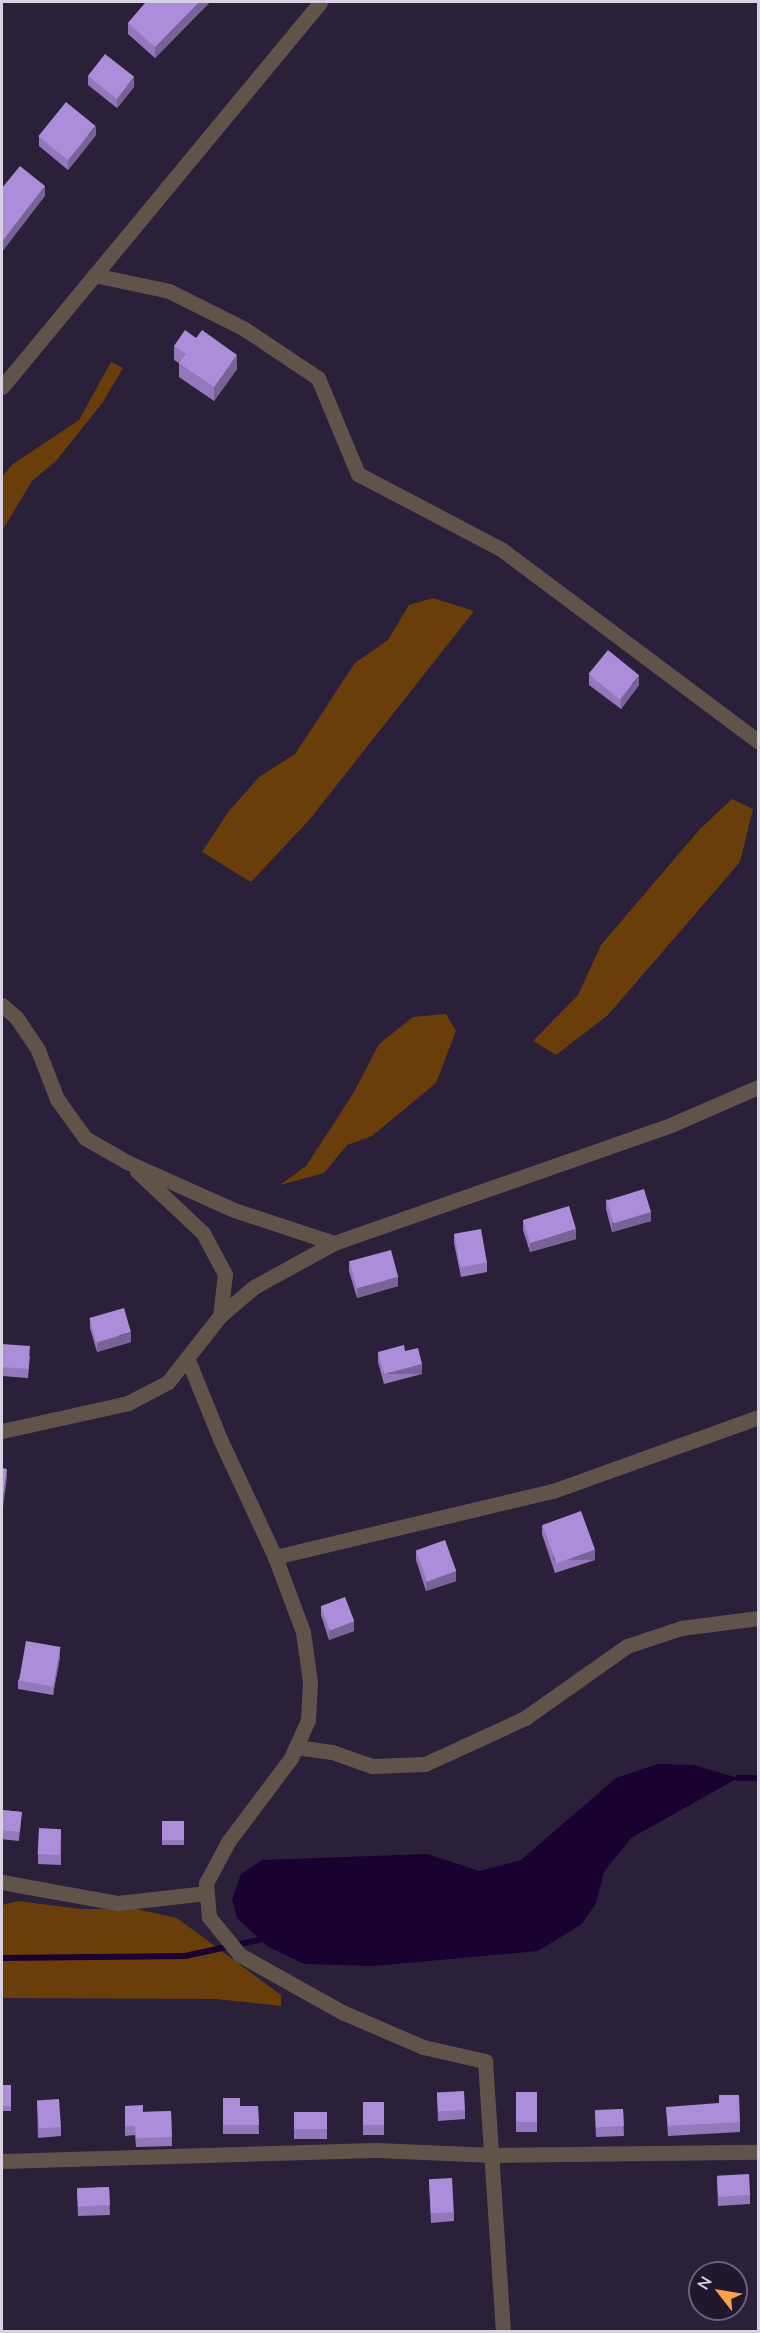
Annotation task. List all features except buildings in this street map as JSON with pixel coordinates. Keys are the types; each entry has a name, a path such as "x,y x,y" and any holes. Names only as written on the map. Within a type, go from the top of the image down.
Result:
{"street":[{"path":"2,387 320,2"},
{"path":"94,275 169,291 243,328 318,378 358,474 501,549 759,741"},
{"path":"2,1005 16,1017 38,1050 57,1099 85,1138 128,1162 234,1210 334,1243"},
{"path":"2,1431 128,1403 168,1382 220,1316 254,1287 334,1243 673,1124 759,1087"},
{"path":"128,1162 203,1233 225,1274 220,1316"},
{"path":"188,1359 220,1439 275,1557 303,1632 310,1682 308,1720 296,1747 228,1842 206,1883 209,1917 240,1955 372,2025 423,2047 485,2061 494,2155 503,2331"},
{"path":"275,1557 553,1491 759,1417"},
{"path":"296,1747 332,1752 372,1766 425,1764 525,1718 627,1646 681,1628 759,1618"},
{"path":"2,1882 118,1903 206,1893"},
{"path":"2,2161 376,2150 494,2155 759,2152"}],"shaded area":[{"path":"111,362 123,368 103,402 56,461 32,481 2,531 2,477 13,464 79,420"},
{"path":"433,598 474,611 310,819 251,882 202,852 229,811 259,777 295,754 355,663 388,640 409,605"},
{"path":"732,799 753,809 740,862 608,1015 556,1055 533,1041 578,995 601,945 700,829"},
{"path":"446,1014 456,1031 436,1083 372,1136 347,1145 324,1173 280,1185 306,1166 353,1094 379,1044 413,1017"},
{"path":"658,1764 694,1765 738,1778 631,1838 604,1872 596,1903 582,1924 538,1951 374,1966 304,1964 267,1946 237,1918 232,1899 241,1874 262,1860 427,1854 479,1871 521,1860 616,1778"},
{"path":"18,1901 81,1909 136,1909 177,1918 281,1995 281,2006 216,1999 2,1998 2,1905"}],"waterway":[{"path":"738,1778 758,1778"},
{"path":"2,1958 185,1956 259,1940"}]}
